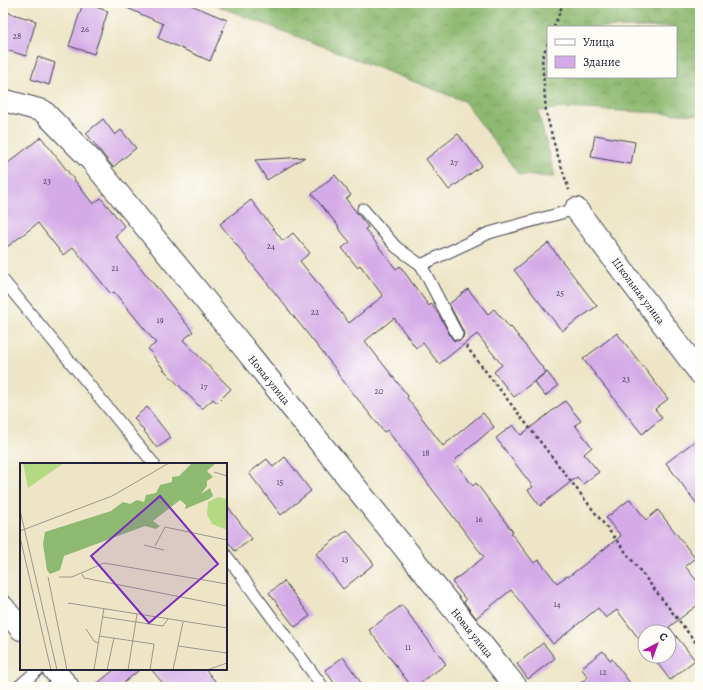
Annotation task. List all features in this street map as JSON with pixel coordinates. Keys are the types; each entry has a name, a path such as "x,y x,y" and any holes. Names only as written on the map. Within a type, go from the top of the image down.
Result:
{"street":[{"name":"Новая улица","path":"3,100 43,111 91,160 516,687"},
{"name":"Школьная улица","path":"576,209 700,373"},
{"path":"3,607 20,628"},
{"path":"55,670 68,687"}],"lane":[{"path":"363,209 396,247 421,265 457,334"},
{"path":"421,265 489,233 576,209"},
{"path":"3,280 153,463"},
{"path":"227,556 323,687"},
{"path":"18,687 38,670"}],"path":[{"path":"554,26 563,3"},
{"path":"547,46 542,58 546,112 555,147 576,209"},
{"path":"457,334 700,648"}],"green space":[{"path":"210,3 700,3 700,115 564,108 538,111 555,177 519,175 464,101"}],"building":[{"path":"83,3 108,11 94,54 69,46"},
{"path":"116,3 186,3 227,20 210,61 158,38 163,24"},
{"path":"3,11 36,21 26,56 3,49"},
{"path":"38,57 55,63 49,85 31,79"},
{"path":"103,119 115,135 121,130 136,148 113,167 86,133"},
{"path":"458,134 482,165 449,190 426,159"},
{"path":"595,135 635,142 631,164 591,157"},
{"path":"41,137 93,204 101,198 125,227 115,236 193,332 183,340 231,389 217,403 213,399 202,409 165,371 148,349 156,343 114,292 111,294 73,247 63,255 38,223 3,250 3,167"},
{"path":"305,157 267,180 255,160"},
{"path":"335,175 351,195 346,199 368,227 365,229 396,269 400,266 429,306 431,304 438,313 453,340 461,340 464,334 449,304 468,289 488,314 494,309 510,328 511,327 546,372 514,397 494,372 502,365 477,334 439,364 423,343 416,348 394,318 365,341 408,396 407,398 443,446 483,413 494,427 454,461 473,486 476,483 534,563 539,560 557,583 567,576 568,577 621,536 606,518 630,499 646,520 658,510 695,558 685,566 700,585 700,603 673,624 637,624 637,636 617,610 606,618 598,608 553,644 511,590 476,618 464,602 466,600 452,582 484,557 387,430 384,432 220,224 251,200 283,241 293,233 310,253 300,261 349,323 383,296 360,265 357,267 342,248 350,242 312,194"},
{"path":"548,243 597,306 562,331 514,270"},
{"path":"617,333 668,399 655,409 662,418 642,434 583,359"},
{"path":"547,372 558,386 545,396 534,382"},
{"path":"565,401 581,421 575,425 592,447 584,454 599,472 583,484 577,477 540,506 528,490 533,487 496,438 513,425 521,435"},
{"path":"147,407 171,438 157,448 134,418"},
{"path":"700,437 700,508 666,463"},
{"path":"285,457 311,491 281,515 249,473 267,459 273,467"},
{"path":"227,505 252,539 235,551 227,540"},
{"path":"347,530 374,564 343,589 316,554"},
{"path":"284,581 310,616 295,627 269,593"},
{"path":"402,605 446,664 415,687 412,687 369,630"},
{"path":"677,637 695,660 670,680 658,664 677,664"},
{"path":"543,643 555,658 528,679 517,664"},
{"path":"603,651 610,660 612,659 633,687 575,687 588,677 581,668"},
{"path":"343,657 364,687 337,687 325,670"},
{"path":"114,670 139,670 119,687 93,687"},
{"path":"152,670 206,670 220,687 166,687"}]}
